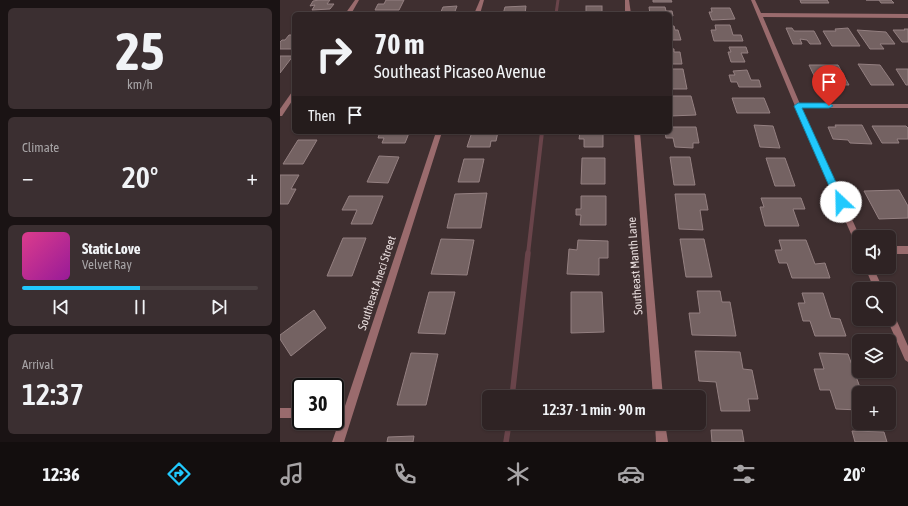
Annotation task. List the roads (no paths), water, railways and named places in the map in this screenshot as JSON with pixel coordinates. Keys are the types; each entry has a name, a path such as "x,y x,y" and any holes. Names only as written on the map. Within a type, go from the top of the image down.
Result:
{"street":[{"path":"349,12 357,0"},
{"path":"478,12 482,0"},
{"path":"627,0 628,12"},
{"path":"753,0 853,230"},
{"path":"760,15 908,16"},
{"path":"280,114 292,96"},
{"path":"798,106 908,106"},
{"name":"Southeast Aneci Street","path":"338,442 438,134"},
{"name":"Southeast Manth Lane","path":"637,134 657,390"},
{"path":"896,250 908,250"},
{"path":"895,326 908,357"},
{"path":"280,412 292,413"},
{"path":"661,430 662,442"}],"waterway":[{"path":"556,12 558,0"},
{"path":"528,254 542,134"},
{"path":"513,390 528,253"},
{"path":"506,442 508,430"}]}
